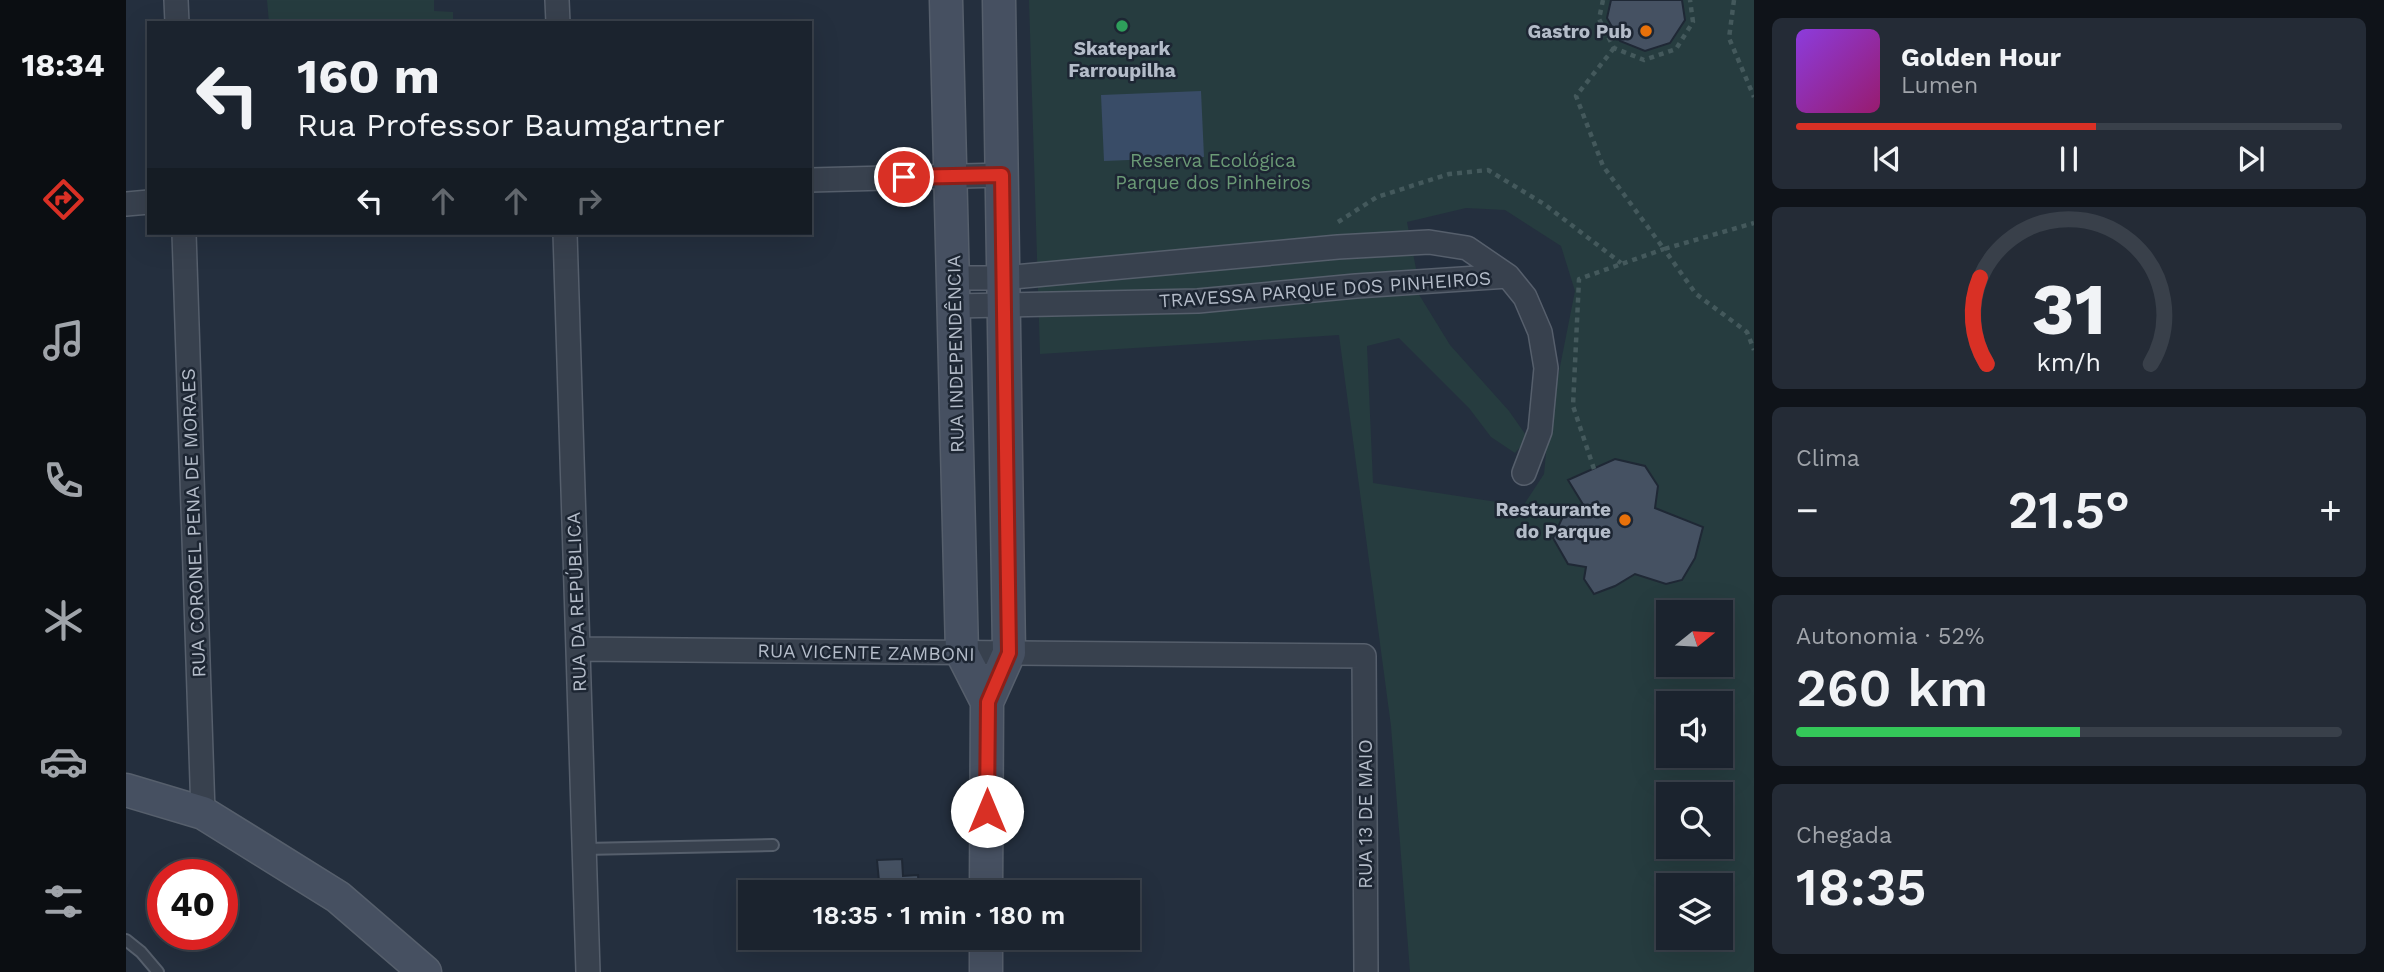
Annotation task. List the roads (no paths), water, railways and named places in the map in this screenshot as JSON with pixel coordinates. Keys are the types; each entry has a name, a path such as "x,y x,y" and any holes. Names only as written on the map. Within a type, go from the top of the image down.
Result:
{"street":[{"path":"176,0 177,21"},
{"path":"557,0 558,21"},
{"name":"RUA INDEPENDÊNCIA","path":"946,0 962,653 988,702"},
{"name":"RUA INDEPENDÊNCIA","path":"986,880 988,702 1009,653 999,0"},
{"path":"812,180 1002,175"},
{"path":"126,204 147,202"},
{"name":"RUA CORONEL PENA DE MORAES","path":"184,235 203,813"},
{"name":"RUA DA REPÚBLICA","path":"565,235 588,972"},
{"name":"TRAVESSA PARQUE DOS PINHEIROS","path":"1003,292 1294,251 1429,242 1467,248 1508,276"},
{"path":"1508,276 1525,297 1540,332 1546,368 1540,431 1524,473"},
{"name":"TRAVESSA PARQUE DOS PINHEIROS","path":"953,292 1198,301 1319,289 1508,276"},
{"path":"957,476 1006,476"},
{"name":"RUA VICENTE ZAMBONI","path":"578,649 1364,656"},
{"name":"RUA 13 DE MAIO","path":"1364,656 1366,972"},
{"path":"126,790 203,813 338,897 425,972"},
{"path":"986,950 986,972"}],"lane":[{"path":"584,849 774,845"},
{"path":"126,940 141,952 158,972"}],"water":[{"path":"1201,91 1204,157 1104,161 1101,95"}],"place":[{"name":"Skatepark Farroupilha","path":"1122,26"},
{"name":"Gastro Pub","path":"1646,31"},
{"name":"Restaurante do Parque","path":"1625,520"}],"park label":[{"name":"Reserva Ecológica Parque dos Pinheiros","path":"1213,171"}]}
